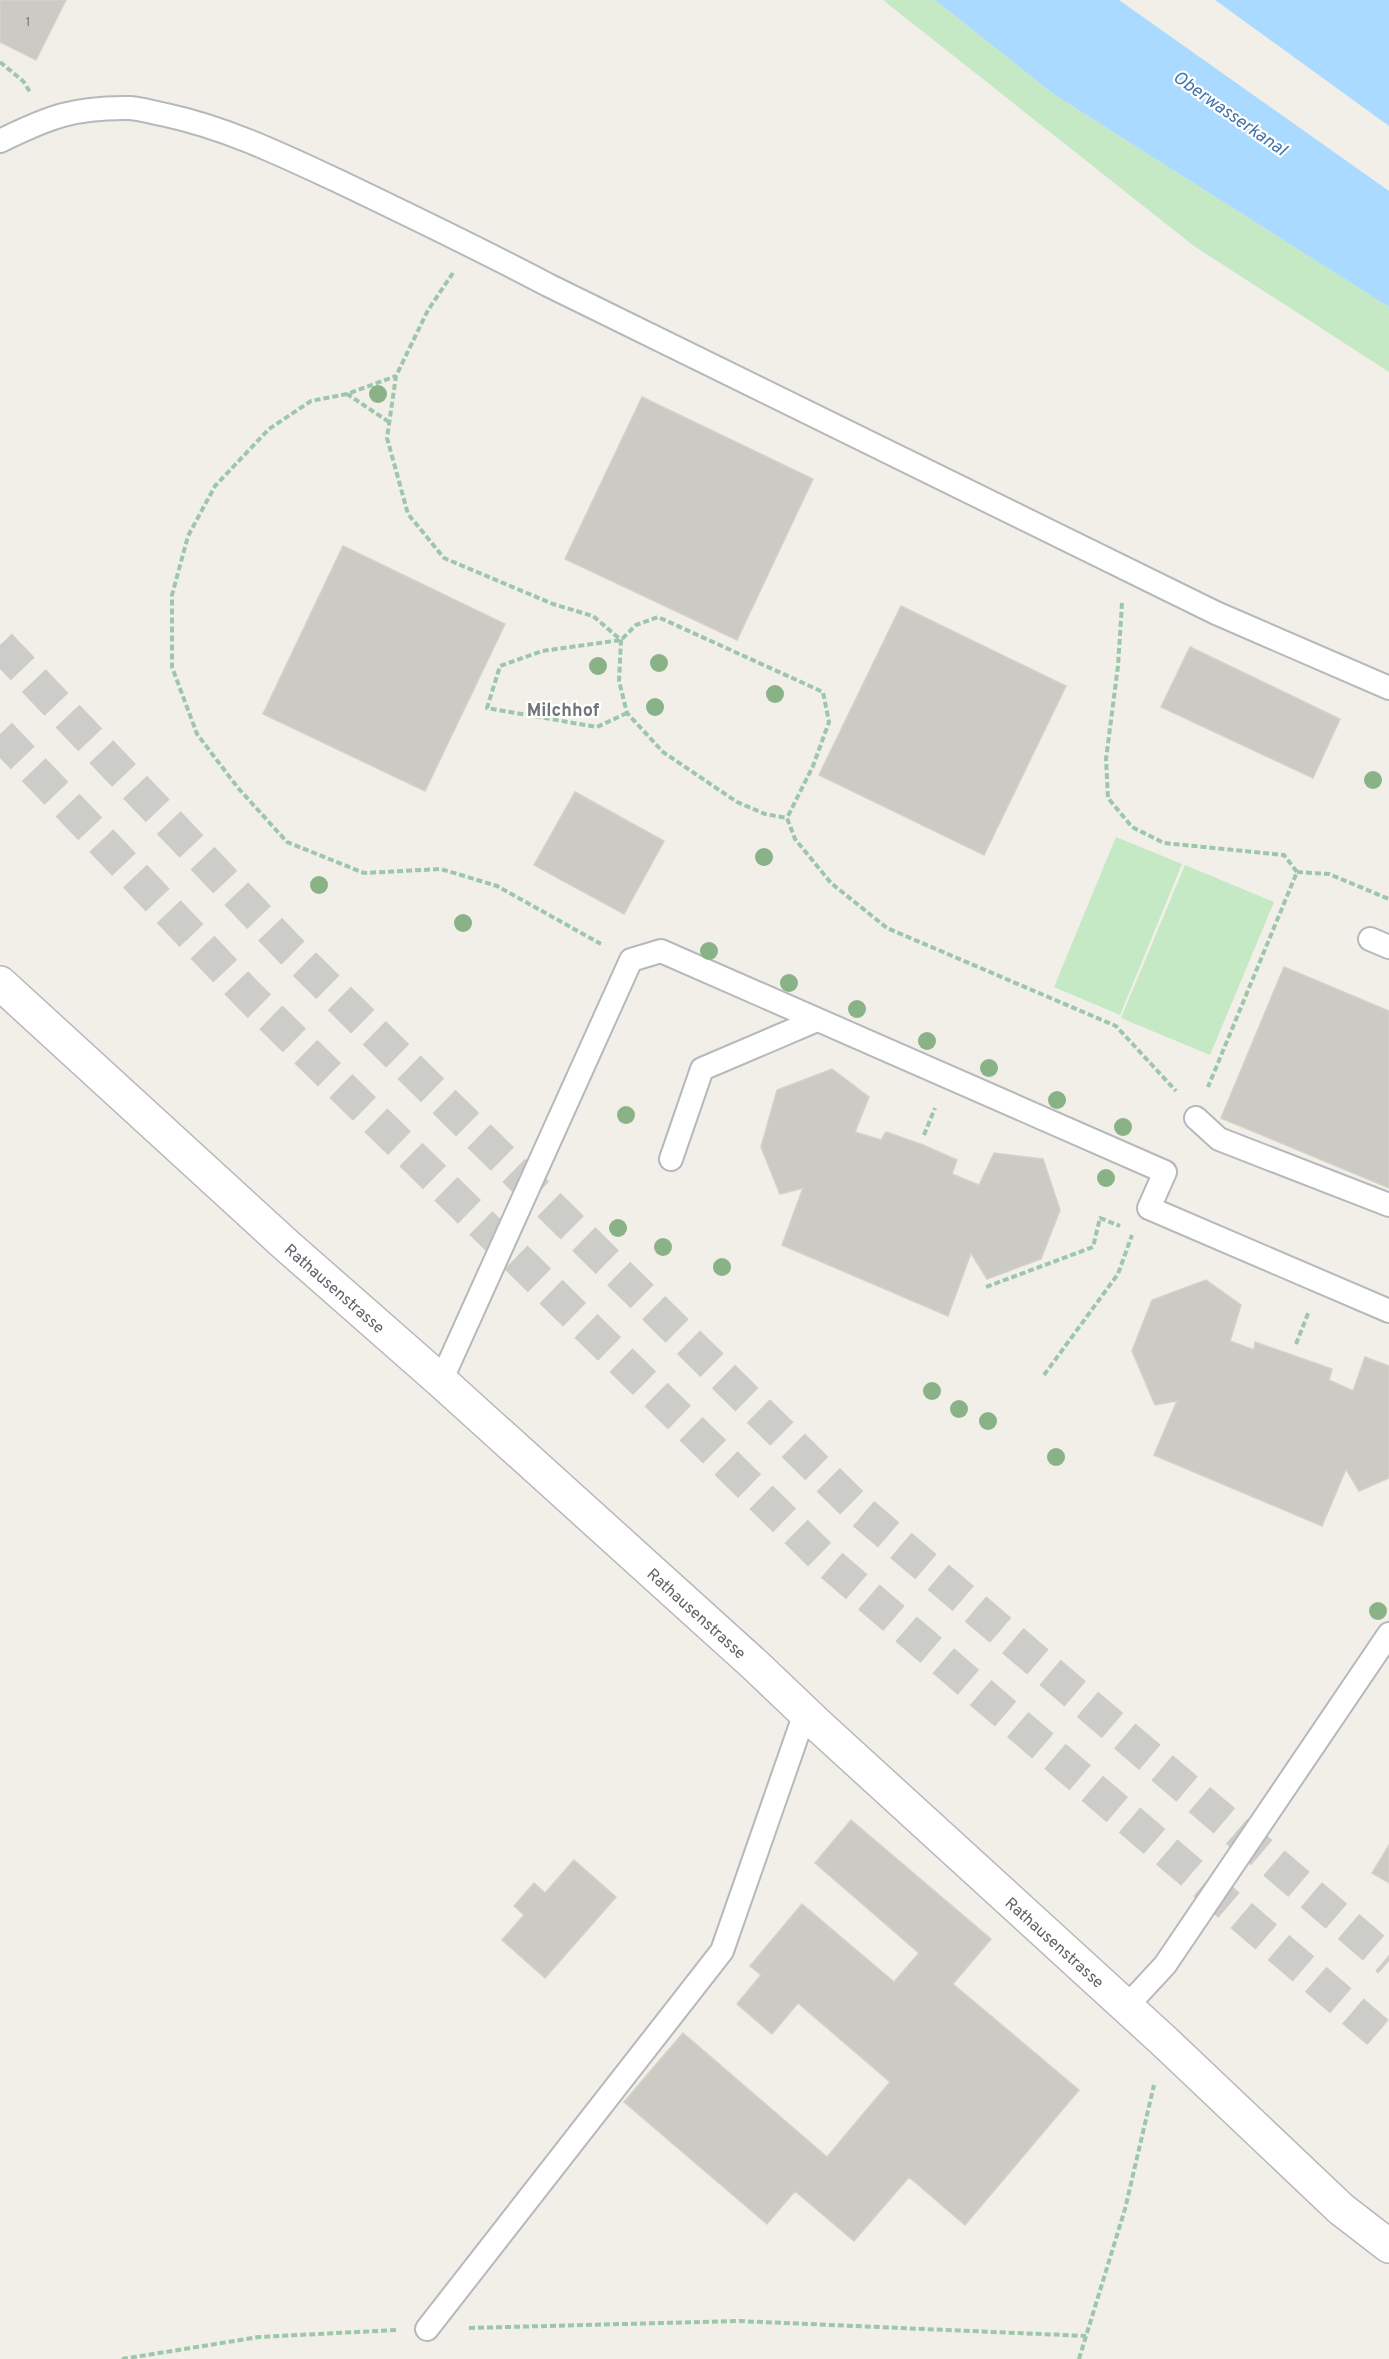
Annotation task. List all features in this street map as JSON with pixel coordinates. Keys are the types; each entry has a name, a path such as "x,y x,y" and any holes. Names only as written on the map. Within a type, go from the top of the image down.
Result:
{"street":[{"name":"Rathausenstrasse","path":"0,983 285,1244 441,1381 755,1665 1165,2042 1341,2209 1389,2246"}],"lane":[{"path":"0,141 42,120 68,112 133,108 202,123 274,151 473,246 1216,613 1389,688"},
{"path":"441,1381 631,960 661,951 1166,1172 1149,1208 1389,1311"},
{"path":"671,1159 702,1069 817,1020"},
{"path":"1196,1118 1220,1138 1389,1205"},
{"path":"1126,2007 1165,1965 1389,1634"},
{"path":"427,2329 722,1951 805,1713"}],"path":[{"path":"0,62 23,81 35,99 42,120"},
{"path":"473,246 428,310 396,376 387,438 408,513 444,558 553,604 593,616 621,640"},
{"path":"396,376 347,394 311,401 269,429 215,486 188,536 171,595 172,667 197,734 238,788 287,842 364,873 441,870 497,886 631,960"},
{"path":"347,394 390,422"},
{"path":"1131,571 1122,588 1118,666 1106,759 1108,798 1132,827 1164,843 1284,855 1296,872"},
{"path":"627,713 597,727 487,708 500,666 542,651 621,640 636,625 658,617 823,693 830,722 813,766 787,818 795,839 831,883 887,928 1116,1026 1166,1078 1196,1118"},
{"path":"621,640 619,681 627,713 663,752 737,802 765,814 787,818"},
{"path":"1296,872 1329,874 1389,899"},
{"path":"1196,1118 1296,872"},
{"path":"986,1287 1093,1248 1100,1218 1134,1232 1118,1274 1044,1375"},
{"path":"1079,2359 1125,2209 1165,2042"},
{"path":"122,2359 259,2337 427,2329 739,2321 1086,2336"}],"green space":[{"path":"883,0 935,0 1055,95 1389,307 1389,372 1194,246"},
{"path":"1116,837 1182,864 1120,1015 1054,987"},
{"path":"1185,865 1274,902 1210,1055 1121,1018"}],"water":[{"name":"Oberwasserkanal","path":"935,0 1119,0 1389,191 1389,307 1055,95"},
{"path":"1215,0 1389,0 1389,126"}],"building":[{"path":"0,0 66,0 36,60 0,42"},
{"path":"642,397 813,479 737,640 565,559"},
{"path":"343,546 505,624 425,791 263,714"},
{"path":"901,606 1066,686 984,855 819,775"},
{"path":"1190,647 1340,719 1313,778 1161,707"},
{"path":"575,792 664,841 624,914 534,865"},
{"path":"1284,967 1389,1011 1389,1188 1221,1118"},
{"path":"832,1069 869,1097 855,1132 881,1140 886,1132 923,1145 957,1160 952,1174 979,1185 994,1153 1043,1159 1060,1210 1041,1259 987,1279 971,1253 948,1316 782,1245 803,1188 780,1194 761,1147 777,1090"},
{"path":"1206,1280 1241,1305 1230,1341 1254,1350 1255,1342 1332,1369 1329,1380 1353,1391 1365,1357 1389,1366 1389,1478 1359,1491 1346,1469 1322,1526 1154,1455 1177,1401 1155,1405 1132,1351 1152,1300"},
{"path":"851,1820 991,1939 953,1984 1079,2090 965,2225 909,2177 854,2241 795,2191 767,2224 624,2102 683,2033 827,2157 890,2082 798,2003 772,2034 737,2004 761,1975 750,1966 802,1904 894,1982 919,1953 815,1863"},
{"path":"1389,1845 1389,1883 1372,1873"},
{"path":"574,1860 616,1897 545,1978 502,1940 524,1915 514,1906 534,1883 545,1893"}],"tunnel":[{"path":"0,645 288,948 857,1508 1389,1961"},
{"path":"0,734 247,994 822,1557 1389,2042"}],"district":[{"name":"Milchhof","path":"563,710"}]}
